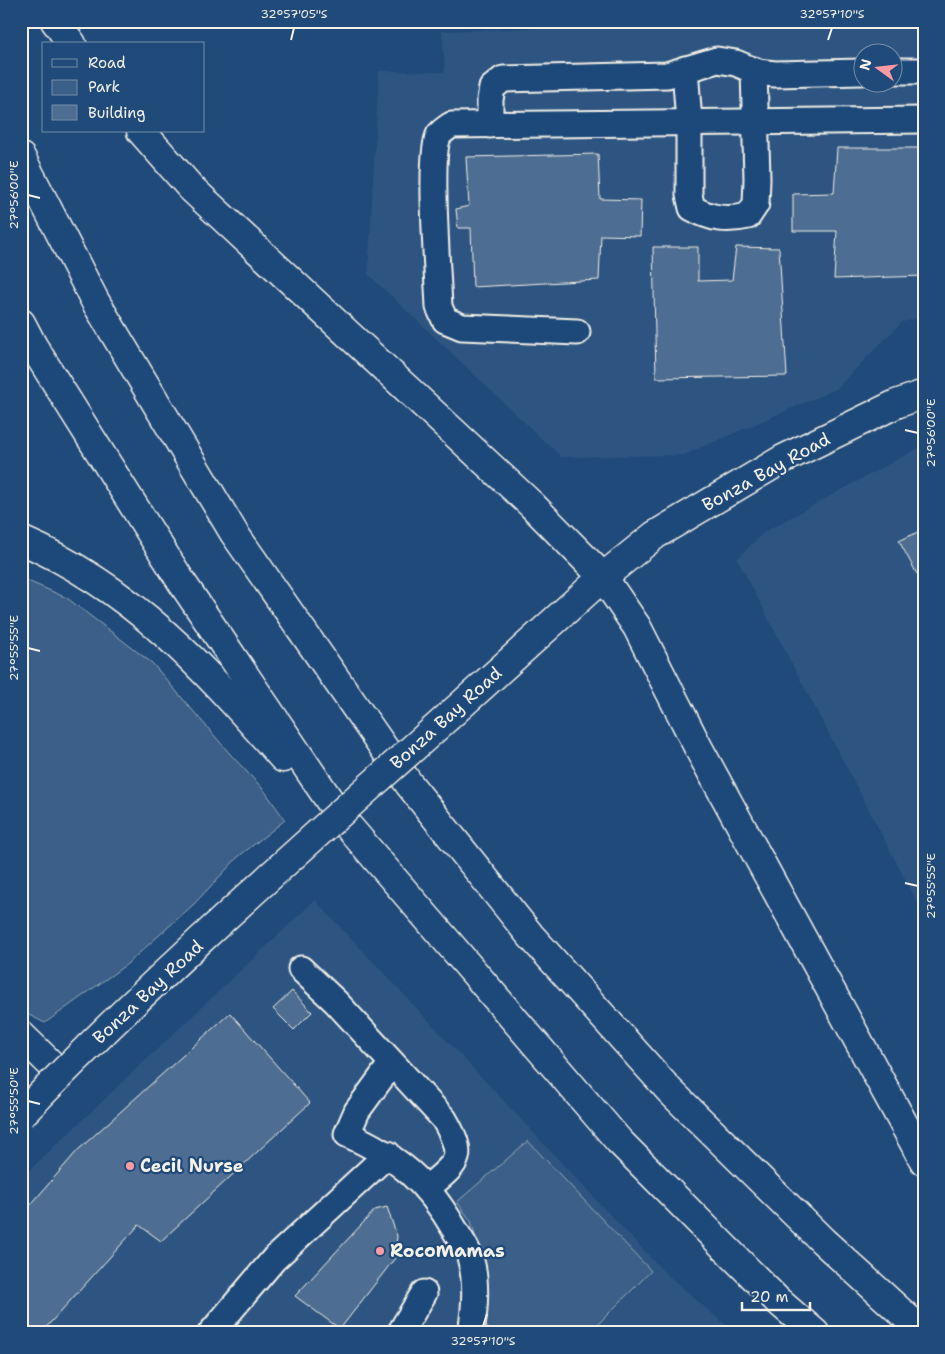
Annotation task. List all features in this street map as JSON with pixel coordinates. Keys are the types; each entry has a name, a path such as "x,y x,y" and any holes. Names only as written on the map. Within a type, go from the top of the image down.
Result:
{"main road":[{"path":"55,21 71,42"},
{"path":"142,132 191,188 532,505 603,577 637,627 699,749 924,1161"},
{"path":"21,157 95,302 234,532 409,784 530,935 670,1091 823,1241 924,1333"},
{"path":"21,323 33,346 181,581 342,819 454,952"},
{"name":"Bonza Bay Road","path":"21,1115 60,1074 255,891 603,577 655,535 783,459 896,404 924,394"},
{"path":"21,540 48,552 124,598 193,659 240,708 619,1141 778,1301 815,1333"},
{"path":"21,1036 60,1074"}],"lane":[{"path":"490,124 492,88 503,79 667,75 717,60 736,62 754,70 775,74 852,72"},
{"path":"685,69 689,122 689,195 692,208 705,216 729,220 748,216 756,204 754,70"},
{"path":"902,71 924,71"},
{"path":"577,332 462,327 453,325 445,320 439,307 435,185 436,148 439,136 451,125 924,120"},
{"path":"301,969 336,1002 444,1120 456,1140 457,1152 452,1167 426,1189"},
{"path":"392,1063 358,1111 347,1134 388,1154 417,1178 447,1216 470,1256 474,1291 475,1331"},
{"path":"210,1333 274,1260 388,1154"},
{"path":"400,1333 424,1293"}],"shaded area":[{"path":"759,21 924,21 924,317 902,322 836,389 684,455 561,457 368,274 379,71 445,72 442,31"},
{"path":"924,445 924,915 737,559 764,532"},
{"path":"315,900 665,1273 735,1333 21,1333 21,1178"}],"green space":[{"path":"21,578 67,598 152,663 231,755 264,790 285,820 238,857 194,904 127,964 45,1023 21,1011"},
{"path":"528,1141 651,1271 589,1333 495,1333 480,1322 484,1267 471,1221 457,1202"}],"building":[{"path":"837,148 924,148 924,276 834,279 837,231 793,231 793,194 834,193"},
{"path":"598,154 600,199 641,200 640,236 601,235 599,280 473,287 471,228 458,228 456,209 469,206 466,157"},
{"path":"653,247 698,247 698,281 732,280 736,247 779,248 787,376 656,378"},
{"path":"924,529 924,570 917,574 899,541"},
{"path":"292,991 312,1012 294,1030 273,1009"},
{"path":"230,1013 310,1103 161,1241 139,1225 41,1333 21,1333 21,1216 78,1150"},
{"path":"387,1207 397,1236 395,1258 340,1329 295,1296 375,1210"}],"place":[{"name":"Cecil Nurse","path":"130,1166"},
{"name":"RocoMamas","path":"380,1251"}]}
